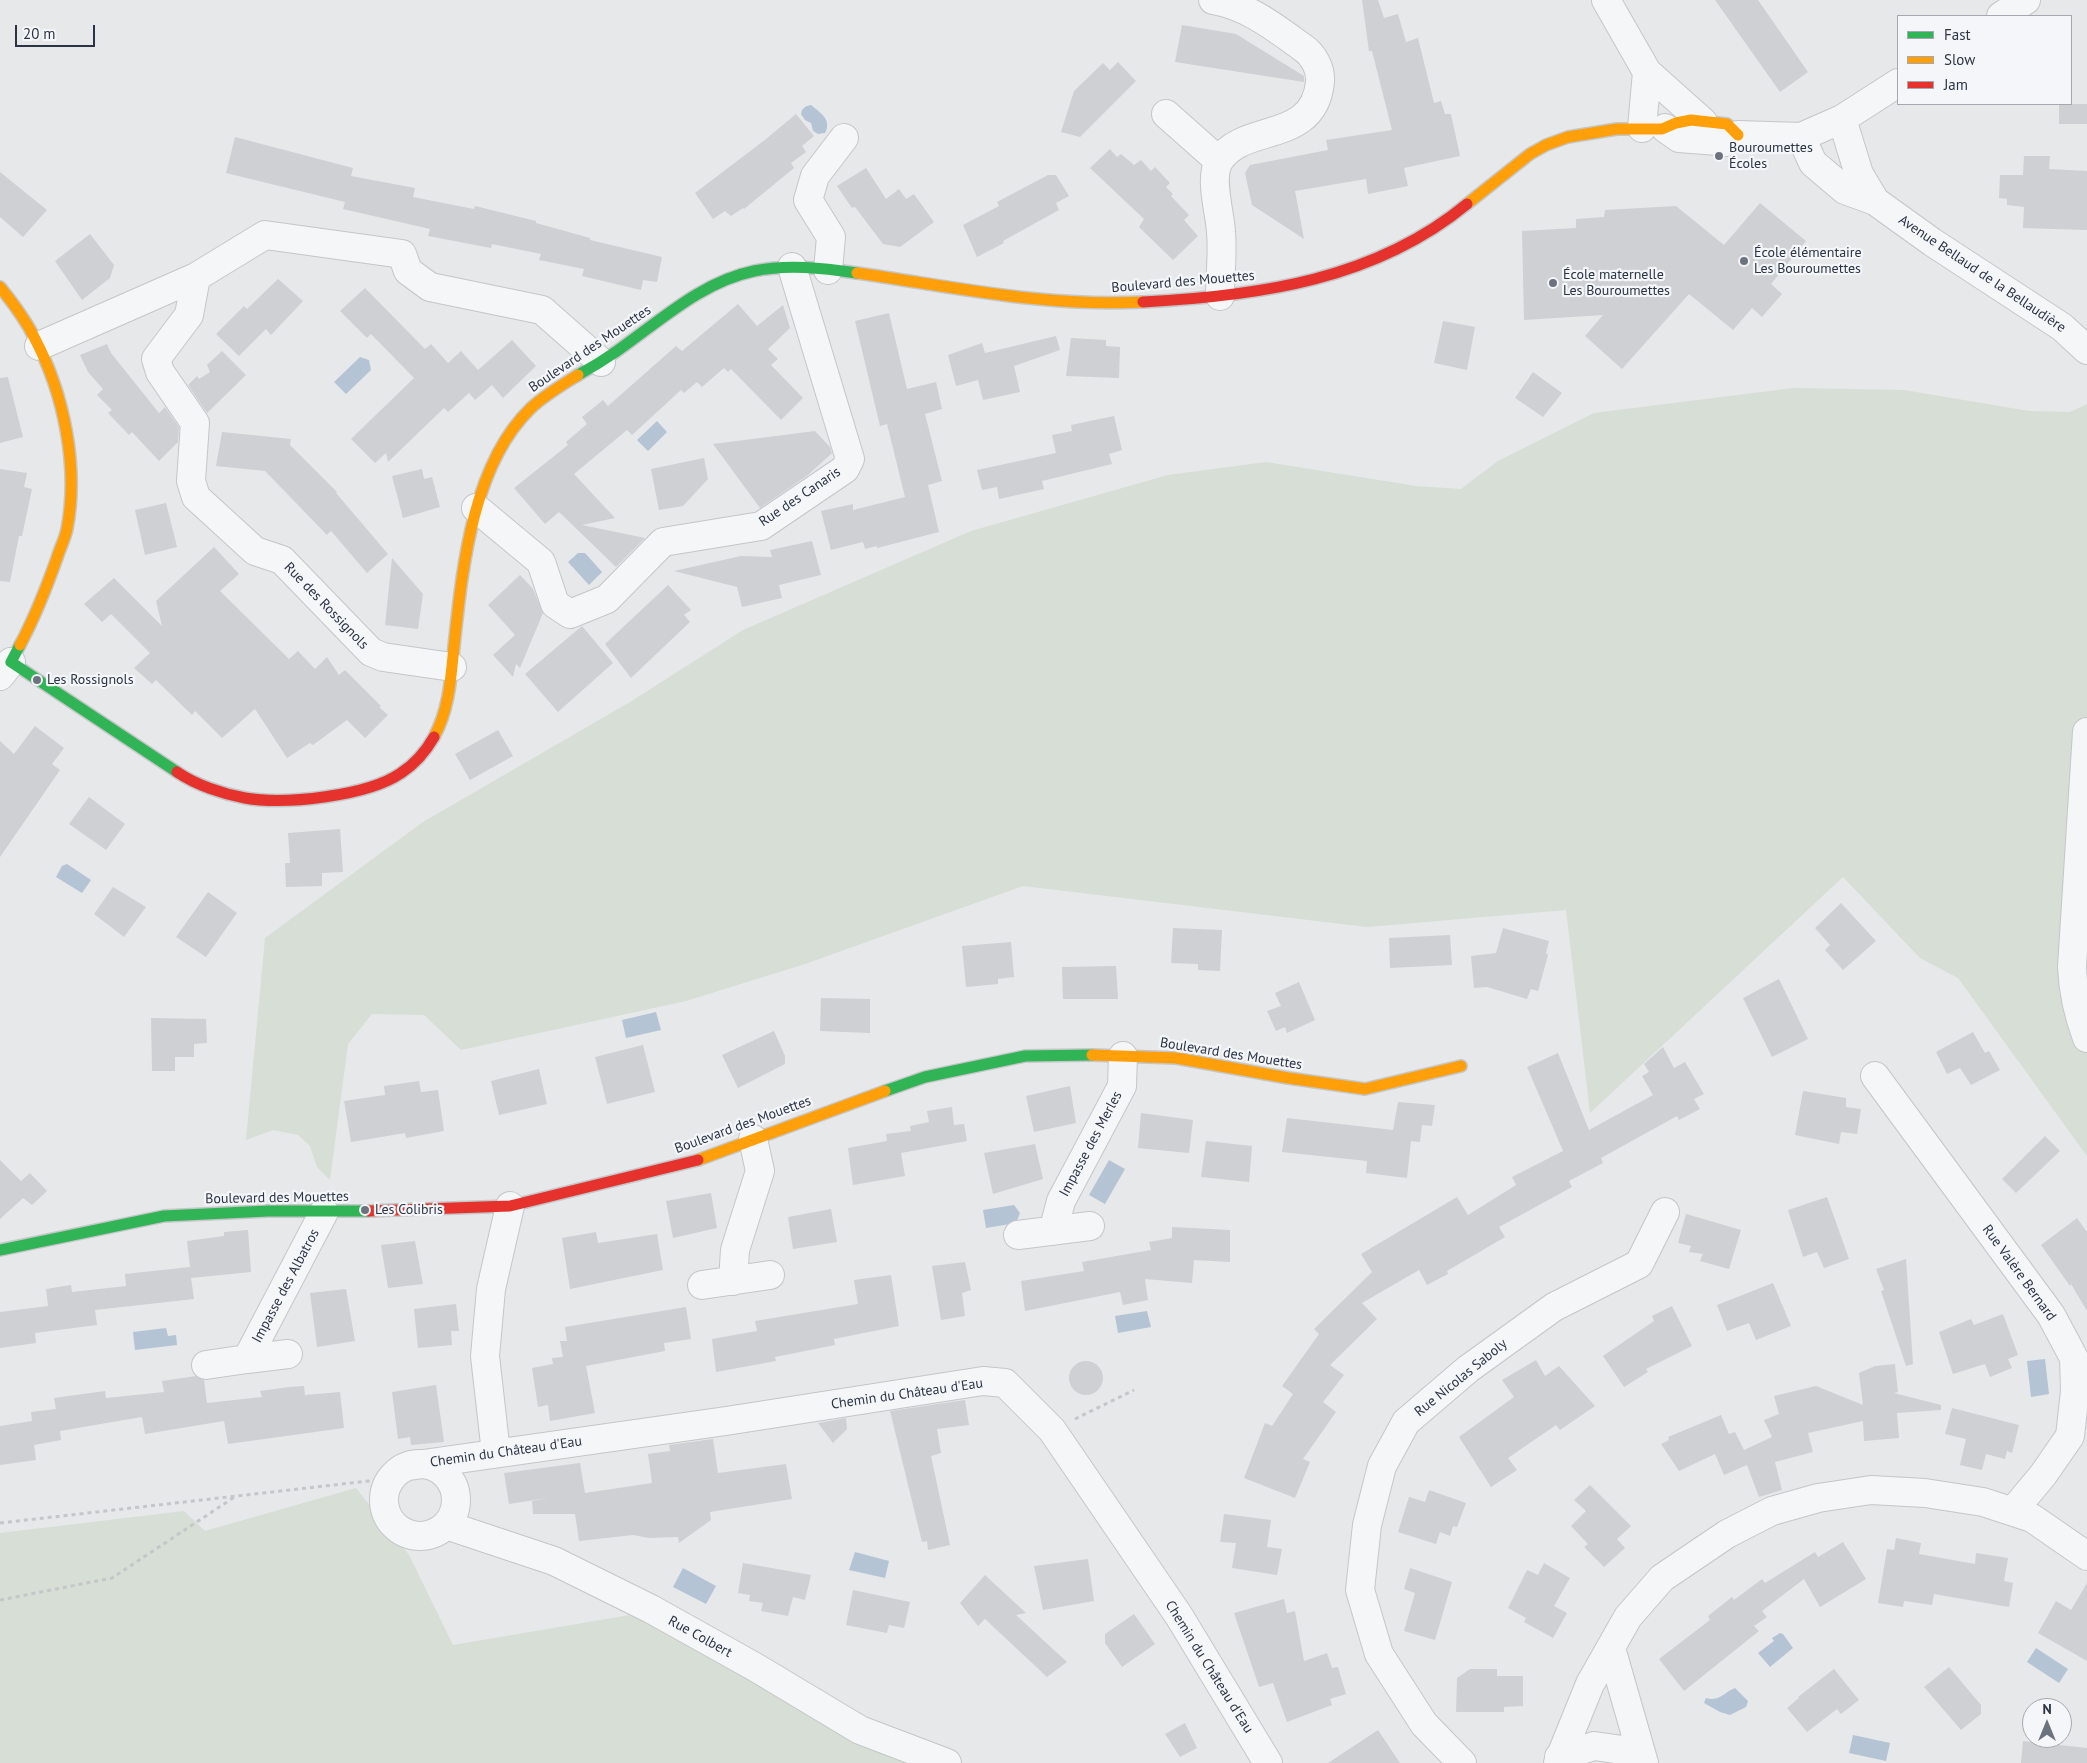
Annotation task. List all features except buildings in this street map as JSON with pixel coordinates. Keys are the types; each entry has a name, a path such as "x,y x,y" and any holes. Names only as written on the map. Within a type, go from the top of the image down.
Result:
{"street":[{"path":"1213,0 1251,11 1308,51 1321,72 1319,93 1306,114 1285,130 1238,143 1219,161 1214,180 1221,233 1220,296"},
{"path":"1606,0 1647,72 1703,122"},
{"path":"2003,15 2026,0"},
{"path":"1647,72 1653,128 1679,138 1726,142 1738,135 1801,136 1842,119 1897,84"},
{"path":"1166,114 1219,161"},
{"name":"Avenue Bellaud de la Bellaudière","path":"1842,119 1859,174 1875,201"},
{"name":"Boulevard des Mouettes","path":"0,287 15,303 39,346 51,376 70,446 71,486 68,527 43,599 6,669 183,776 244,798 266,800 312,797 368,789 389,781 408,769 433,742 442,724 447,704 466,553 476,508 494,461 516,423 531,407 550,393 601,362 691,298 724,280 755,271 792,268 828,270 1039,301 1142,303 1268,290 1354,267 1424,236 1516,165 1544,147 1564,138 1653,128 1679,122 1727,124 1738,135"},
{"name":"Avenue Bellaud de la Bellaudière","path":"1801,136 1813,163 1845,190 1875,201 1932,242 2062,327 2087,350"},
{"path":"828,270 831,237 808,200 815,176 844,138"},
{"path":"39,346 196,277 265,235 402,254 408,271 430,287 542,310 601,362"},
{"name":"Rue des Canaris","path":"476,508 541,562 555,604 570,614 607,599 663,542 761,526 845,468 850,459 792,268"},
{"name":"Rue des Rossignols","path":"196,277 189,315 156,359 160,372 195,423 191,481 196,497 255,551 282,560 371,652 383,657 452,667"},
{"path":"2087,732 2072,967 2073,989 2078,1014 2087,1038"},
{"name":"Boulevard des Mouettes","path":"0,1250 164,1216 268,1211 324,1212 510,1206 694,1161 925,1077 1024,1056 1176,1058 1288,1078 1365,1088 1461,1066"},
{"name":"Impasse des Merles","path":"1053,1231 1060,1201 1122,1086 1123,1056"},
{"name":"Rue Valère Bernard","path":"1875,1076 2051,1315 2074,1358 2075,1391 2070,1436 2043,1475 2013,1511"},
{"path":"733,1281 735,1250 760,1171 754,1139"},
{"path":"496,1453 485,1356 491,1289 510,1206"},
{"name":"Impasse des Albatros","path":"247,1359 324,1212"},
{"name":"Rue Nicolas Saboly","path":"1462,1763 1424,1724 1378,1654 1360,1590 1367,1525 1382,1466 1406,1422 1468,1368 1554,1307 1639,1264 1665,1212"},
{"path":"1018,1235 1090,1226"},
{"path":"702,1285 770,1275"},
{"name":"Impasse des Albatros","path":"206,1365 288,1354"},
{"name":"Chemin du Château d'Eau","path":"400,1472 496,1453 983,1381 1005,1383 1052,1430 1178,1616 1268,1763"},
{"path":"422,1464 435,1467 445,1474 454,1487 457,1499 453,1515 446,1526 431,1534 418,1536 397,1527 388,1517 385,1505 386,1489 400,1472 422,1464"},
{"path":"1558,1760 1590,1684 1628,1617 1662,1578 1727,1534 1772,1510 1818,1498 1871,1490 1925,1493 1983,1502 2032,1518 2087,1556"},
{"name":"Rue Colbert","path":"446,1526 554,1561 668,1619 755,1667 860,1730 947,1763"},
{"path":"1611,1648 1644,1763"},
{"path":"1558,1760 1594,1746 1623,1750 1636,1763"}],"path":[{"path":"1052,1430 1134,1390"},
{"path":"0,1523 237,1496 400,1472"},
{"path":"0,1600 112,1578 237,1496"}],"shaded area":[{"path":"1794,388 1904,390 2029,411 2070,412 2087,404 2087,1156 1958,978 1920,958 1843,877 1590,1113 1566,910 1367,927 1023,886 805,964 686,1001 461,1050 424,1015 372,1014 348,1044 330,1180 317,1167 310,1146 298,1135 273,1130 246,1140 265,938 423,822 630,702 743,630 971,531 1168,475 1266,462 1416,486 1461,489 1498,461 1594,413"},
{"path":"356,1488 409,1555 453,1645 636,1614 917,1763 0,1763 0,1533 184,1511 205,1531"}],"water":[{"path":"811,105 822,114 826,121 827,128 825,133 818,134 813,131 811,123 805,120 801,114 804,108"},
{"path":"360,357 369,360 371,370 346,394 334,382"},
{"path":"657,421 667,432 648,451 637,440"},
{"path":"578,553 585,553 602,572 589,585 568,562"},
{"path":"67,864 91,880 82,893 56,877 62,866"},
{"path":"656,1012 661,1030 626,1038 622,1020"},
{"path":"1109,1160 1125,1169 1105,1204 1089,1195"},
{"path":"1014,1205 1020,1213 1016,1223 986,1228 983,1210"},
{"path":"1147,1311 1151,1327 1118,1333 1115,1316"},
{"path":"166,1328 168,1336 176,1335 177,1345 135,1350 133,1332"},
{"path":"2045,1359 2049,1394 2031,1397 2027,1361"},
{"path":"855,1552 889,1561 885,1578 849,1570"},
{"path":"683,1568 716,1586 706,1604 673,1587"},
{"path":"1780,1633 1783,1634 1793,1648 1770,1667 1758,1653 1774,1641 1772,1638"},
{"path":"2036,1648 2068,1669 2059,1683 2027,1662"},
{"path":"1735,1688 1748,1701 1746,1707 1730,1715 1704,1703 1706,1698 1718,1698"},
{"path":"1853,1735 1890,1743 1886,1761 1849,1753"}],"traffic: fast":[{"path":"578,375 598,364 665,315 699,293 735,276 754,271 792,267 857,273"},
{"path":"20,645 11,662 177,772"},
{"path":"885,1091 925,1077 1025,1056 1092,1055"},
{"path":"0,1250 164,1216 268,1211 368,1211"}],"traffic: slow":[{"path":"1467,204 1530,154 1546,145 1568,137 1617,129 1662,129 1676,123 1691,120 1727,124 1738,135"},
{"path":"857,273 1034,299 1106,303 1143,302"},
{"path":"0,287 27,324 45,359 61,406 70,456 70,505 66,533 40,603 20,645"},
{"path":"434,737 440,725 447,701 462,577 475,515 484,485 496,456 512,431 531,408 554,390 578,375"},
{"path":"1092,1055 1176,1058 1288,1078 1365,1089 1461,1066"},
{"path":"698,1160 885,1091"}],"traffic: jam":[{"path":"1143,302 1229,295 1272,288 1314,279 1354,267 1394,251 1431,230 1467,204"},
{"path":"177,772 210,788 245,798 282,800 326,797 368,788 401,773 420,757 434,737"},
{"path":"368,1211 510,1206 698,1160"}],"place":[{"name":"Bouroumettes Écoles","path":"1719,156"},
{"name":"École élémentaire Les Bouroumettes","path":"1744,261"},
{"name":"École maternelle Les Bouroumettes","path":"1553,283"},
{"name":"Les Rossignols","path":"37,680"},
{"name":"Les Colibris","path":"365,1210"}]}
